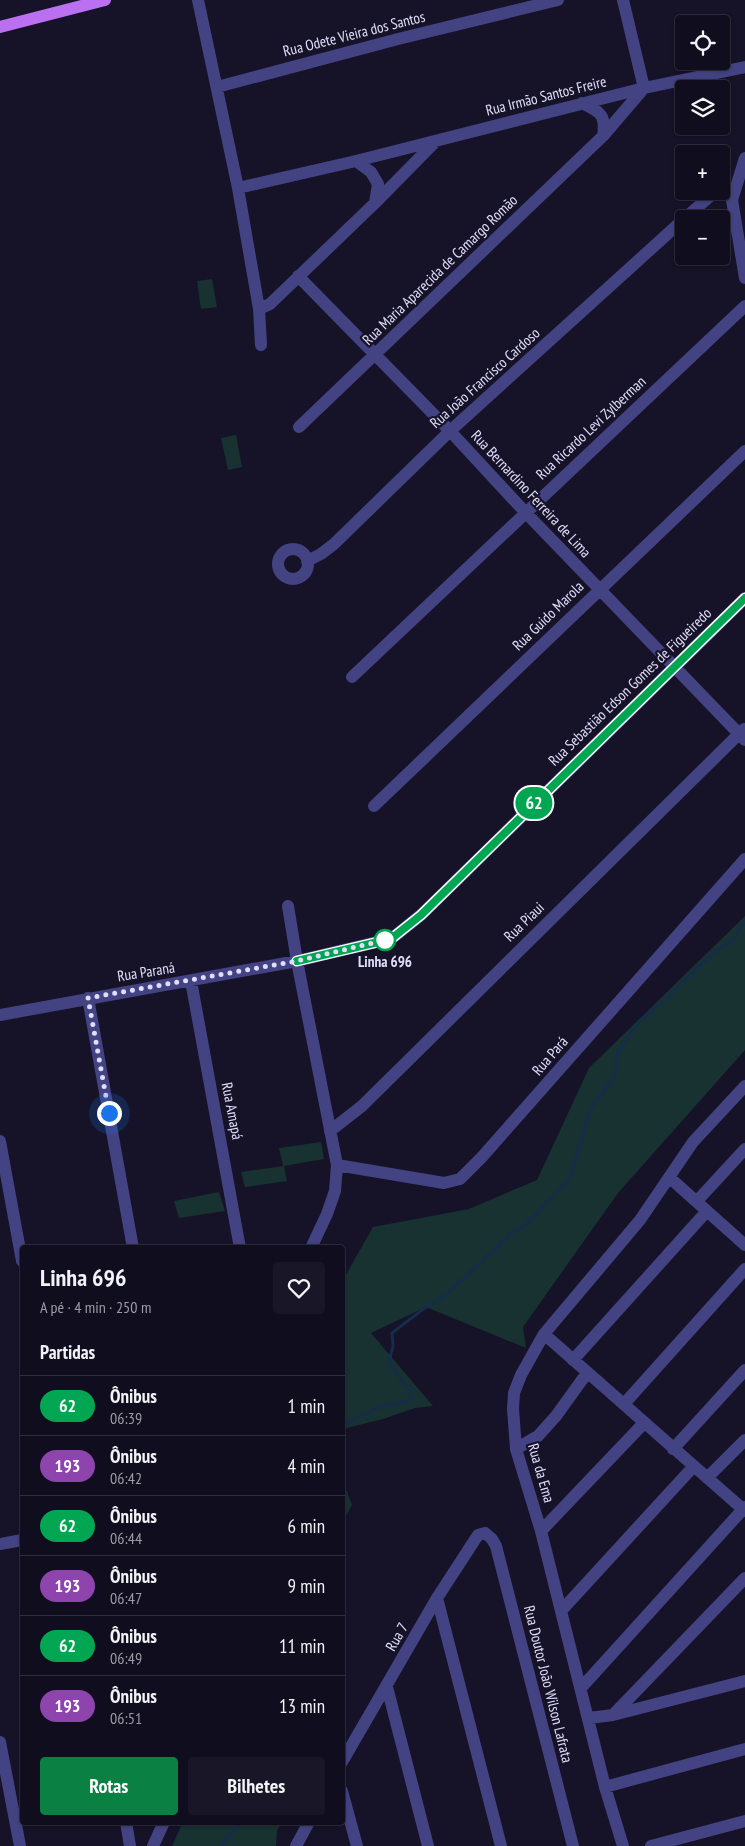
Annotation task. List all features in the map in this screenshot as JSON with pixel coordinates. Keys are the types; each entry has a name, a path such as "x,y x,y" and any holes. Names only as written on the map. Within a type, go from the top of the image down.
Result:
{"main road":[{"path":"0,27 105,0"}],"street":[{"path":"198,0 238,188 258,308 261,346"},
{"name":"Rua Odete Vieira dos Santos","path":"217,86 558,0"},
{"path":"622,0 644,88"},
{"name":"Rua Irmão Santos Freire","path":"238,188 356,161 644,88 745,67"},
{"name":"Rua Maria Aparecida de Camargo Romão","path":"299,427 603,136 644,88"},
{"path":"582,103 593,108 602,116 605,122 603,136"},
{"path":"258,308 270,304 375,203 436,141"},
{"path":"745,158 732,200 745,278"},
{"path":"356,161 371,172 378,184 375,203"},
{"path":"730,186 736,185"},
{"name":"Rua João Francisco Cardoso","path":"694,210 706,200"},
{"name":"Rua João Francisco Cardoso","path":"307,560 321,554 334,544 450,431 675,227"},
{"name":"Rua Bernardino Ferreira de Lima","path":"298,276 450,431 525,512 674,666 743,734"},
{"name":"Rua Ricardo Levi Zylberman","path":"352,677 745,306"},
{"name":"Rua Guido Marola","path":"374,806 745,451"},
{"name":"Rua Sebastião Edson Gomes de Figueiredo","path":"297,961 391,939 421,915 745,598"},
{"name":"Rua Piaui","path":"330,1131 362,1106 743,734"},
{"name":"Rua Pará","path":"337,1165 444,1183 460,1179 482,1157 745,859"},
{"path":"288,906 337,1165 335,1191 327,1214 312,1245"},
{"name":"Rua Paraná","path":"0,1015 297,961"},
{"name":"Rua Amapá","path":"191,981 239,1245"},
{"path":"88,998 132,1245"},
{"name":"Rua da Ema","path":"623,1846 605,1787 541,1531 516,1449 513,1409 514,1392 521,1375 544,1334 640,1220 693,1142 745,1086"},
{"path":"0,1141 20,1250"},
{"path":"697,1201 745,1149"},
{"path":"670,1178 745,1245"},
{"path":"573,1360 707,1211"},
{"path":"624,1404 745,1269"},
{"path":"544,1334 673,1449 744,1509 581,1688"},
{"path":"673,1449 745,1370"},
{"path":"516,1449 538,1436 556,1416 587,1373"},
{"path":"541,1531 644,1423"},
{"path":"707,1478 745,1440"},
{"path":"561,1611 694,1466"},
{"name":"Rua 7","path":"345,1757 437,1598 478,1535 485,1534"},
{"name":"Rua Doutor João Wilson Lafrata","path":"485,1534 492,1539 496,1546 573,1846"},
{"path":"0,1544 20,1540"},
{"path":"614,1715 745,1578"},
{"path":"437,1598 501,1846"},
{"path":"589,1718 614,1715 745,1681"},
{"path":"387,1687 428,1846"},
{"path":"0,1742 20,1846"},
{"path":"605,1787 745,1749"},
{"path":"345,1802 357,1846"},
{"path":"651,1846 745,1821"},
{"path":"126,1825 130,1846"},
{"path":"153,1846 163,1825"},
{"path":"296,1846 307,1825"}],"green space":[{"path":"212,279 217,307 201,309 197,281"},
{"path":"236,435 242,467 228,470 221,438"},
{"path":"745,916 745,1050 618,1193 523,1327 526,1348 426,1307 371,1333 433,1406 415,1408 383,1419 345,1428 345,1276 373,1227 469,1209 537,1180 589,1068"},
{"path":"321,1142 324,1159 284,1166 287,1181 245,1187 241,1172 283,1166 279,1148"},
{"path":"219,1192 225,1211 179,1218 174,1201"},
{"path":"345,1486 352,1505 345,1517"},
{"path":"182,1825 281,1825 277,1830 276,1846 172,1846"}],"waterway":[{"path":"345,1424 384,1405 401,1403 411,1399 411,1389 404,1384 389,1362 393,1346 392,1333 426,1307 445,1296 513,1232 525,1226 570,1178 590,1110 614,1077 618,1052 639,1021 664,1001 713,953 733,940 745,920"},
{"path":"221,1846 238,1825"}],"bus line":[{"name":"62","path":"297,961 391,939 421,915 745,598"}],"place":[{"name":"Linha 696","path":"385,940"}],"route":[{"path":"109,1113 88,998 297,961 385,940"}]}
